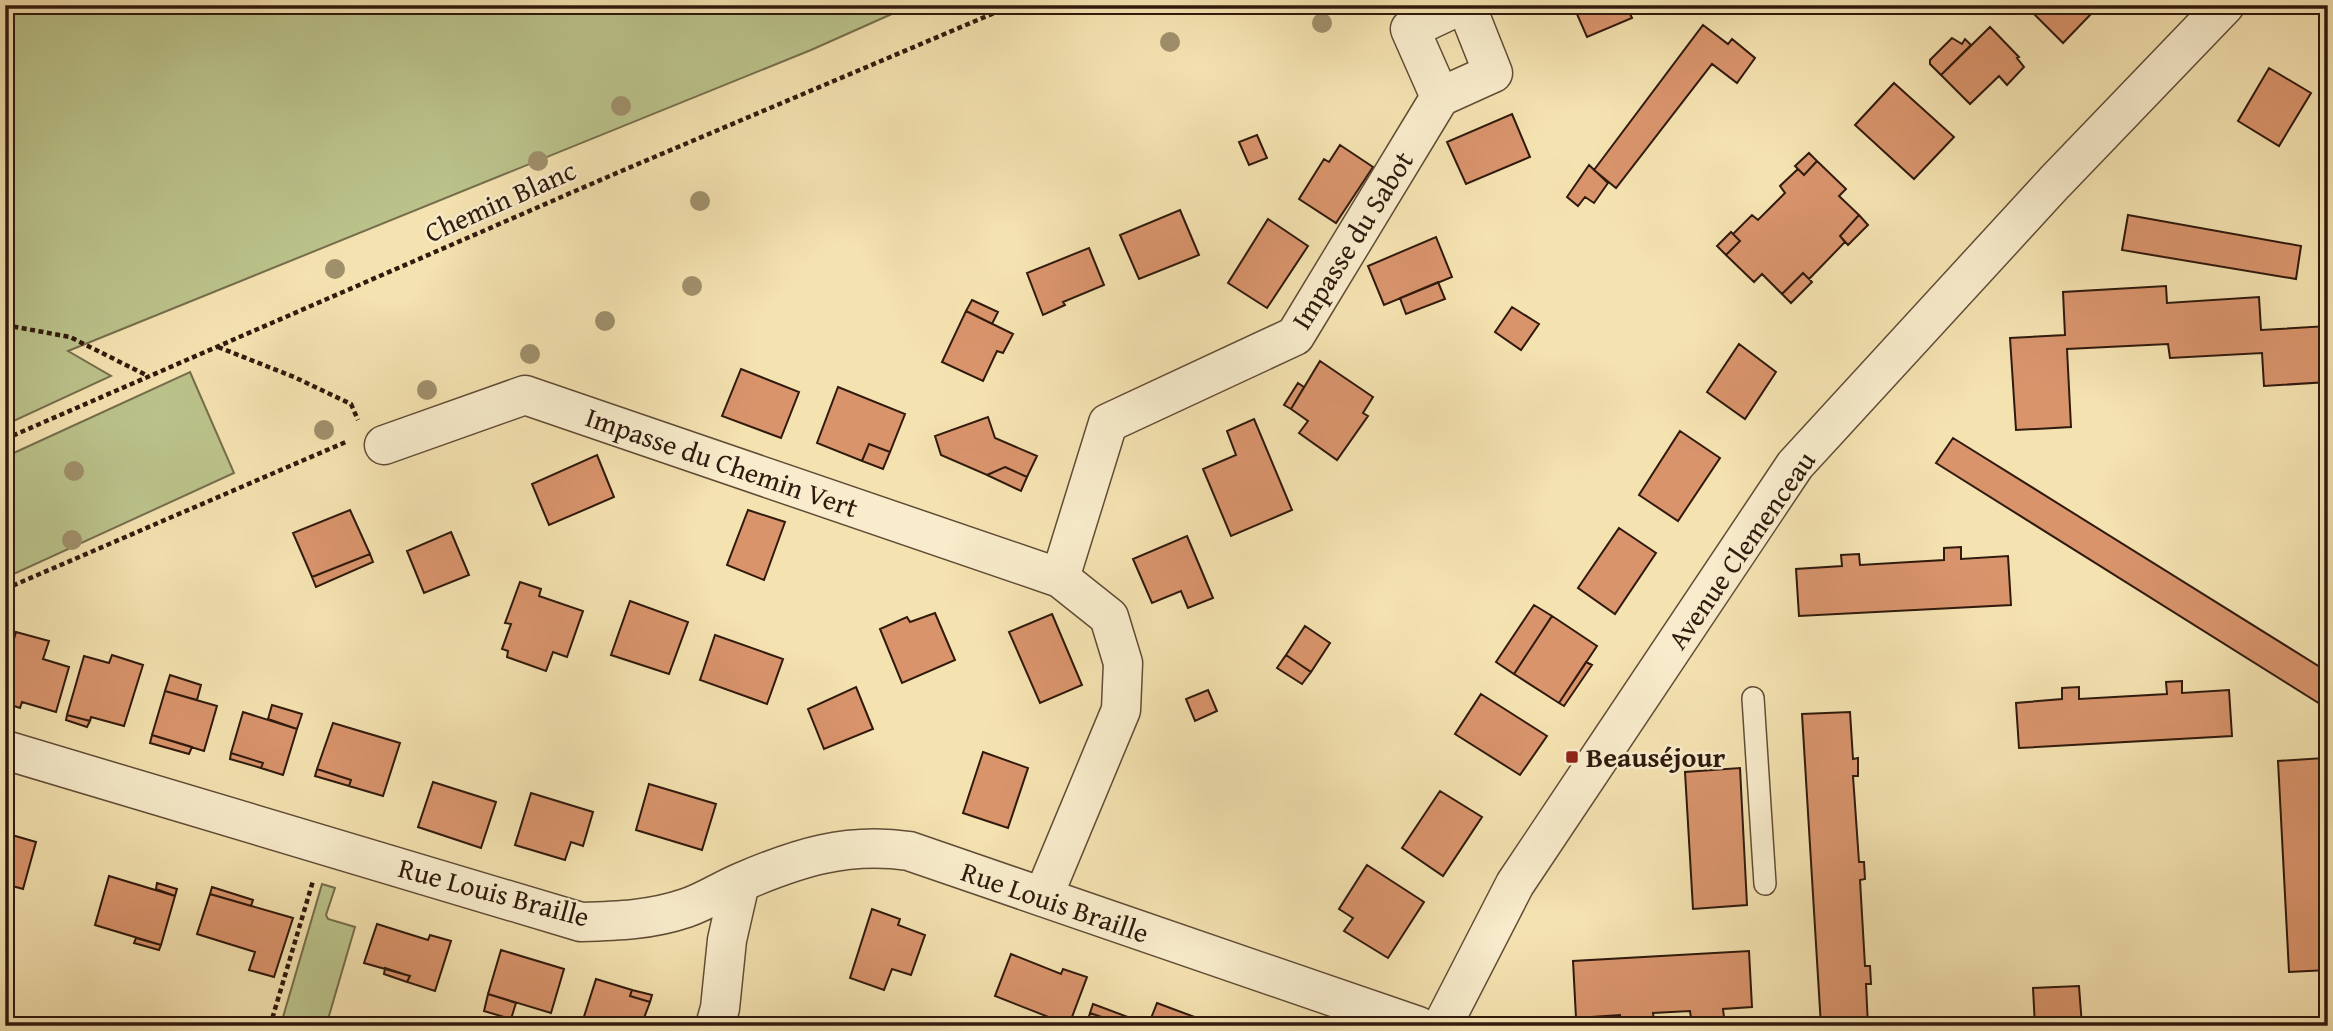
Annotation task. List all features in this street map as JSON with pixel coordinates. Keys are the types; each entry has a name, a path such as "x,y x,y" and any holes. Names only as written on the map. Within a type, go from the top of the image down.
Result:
{"street":[{"path":"1464,5 1493,73 1440,97 1410,29 1464,5"},
{"name":"Avenue Clemenceau","path":"1443,1026 1515,884 1795,465 2054,183 2225,5"},
{"name":"Impasse du Sabot","path":"1060,578 1108,423 1296,336 1440,97"},
{"name":"Impasse du Chemin Vert","path":"376,443 525,395 1060,578"},
{"path":"1043,897 1121,710 1124,663 1109,617 1060,578"},
{"name":"Rue Louis Braille","path":"5,750 580,922 636,920 686,908 740,883 830,851 874,846 909,851 1418,1026"},
{"path":"715,1026 720,1008 727,940 740,883"}],"lane":[{"path":"1753,698 1765,884"}],"path":[{"name":"Chemin Blanc","path":"5,439 1013,5"},
{"path":"5,325 70,337 149,376"},
{"path":"217,347 294,377 351,404 376,443"},
{"path":"5,589 357,437 376,443"},
{"path":"270,1026 324,844"}],"green space":[{"path":"5,5 912,5 811,50 68,351 111,376 5,425"},
{"path":"190,372 234,473 5,578 5,457"},
{"path":"322,884 335,888 326,915 328,919 355,927 326,1026 314,1026 283,1017"}],"building":[{"path":"1573,5 1626,5 1632,18 1587,37"},
{"path":"2043,5 2085,5 2092,13 2063,43 2034,14"},
{"path":"1703,25 1728,44 1732,39 1755,58 1737,83 1712,64 1616,188 1594,170"},
{"path":"1990,27 2019,57 2017,58 2024,67 2007,85 1999,76 1970,104 1941,75"},
{"path":"1952,38 1962,44 1965,39 1971,45 1941,75 1930,64 1930,60"},
{"path":"2269,68 2311,93 2279,146 2238,121"},
{"path":"1894,83 1954,137 1914,179 1855,125"},
{"path":"1512,114 1530,157 1466,184 1447,142"},
{"path":"1257,135 1267,158 1249,165 1239,142"},
{"path":"1340,145 1373,167 1336,223 1299,199 1324,159 1329,162"},
{"path":"1809,153 1817,161 1804,175 1795,166"},
{"path":"1817,161 1846,189 1839,196 1859,215 1840,236 1845,242 1809,279 1803,273 1782,294 1762,274 1754,282 1726,255 1740,241 1733,234 1752,215 1758,220 1785,193 1780,186 1798,169 1804,175"},
{"path":"1589,165 1608,183 1594,203 1585,197 1578,206 1567,197"},
{"path":"1180,210 1199,255 1139,279 1120,235"},
{"path":"1859,215 1868,225 1848,245 1840,236"},
{"path":"2128,215 2301,246 2296,279 2122,250"},
{"path":"1268,219 1308,246 1267,308 1228,283"},
{"path":"1731,232 1740,241 1726,255 1717,246"},
{"path":"1436,237 1452,277 1384,305 1368,266"},
{"path":"1089,248 1104,285 1063,302 1065,305 1043,315 1027,273"},
{"path":"1803,273 1812,282 1791,303 1782,294"},
{"path":"1438,282 1445,299 1406,314 1400,298"},
{"path":"2166,286 2167,303 2259,297 2261,330 2328,326 2328,382 2264,386 2262,353 2170,358 2168,344 2067,349 2071,427 2016,430 2010,338 2065,335 2063,292"},
{"path":"972,300 998,312 992,324 966,311"},
{"path":"1512,307 1539,324 1521,350 1495,332"},
{"path":"966,311 1013,334 1003,353 997,351 983,381 942,362"},
{"path":"1739,344 1776,372 1745,419 1707,392"},
{"path":"1320,361 1373,397 1363,413 1368,416 1337,460 1299,433 1308,421 1291,409"},
{"path":"741,369 799,392 781,438 722,416"},
{"path":"1298,383 1304,387 1291,409 1284,405"},
{"path":"838,387 905,414 890,452 869,444 862,461 817,443"},
{"path":"988,417 995,438 1037,456 1027,477 1005,467 987,475 941,455 935,436"},
{"path":"1254,419 1292,510 1231,536 1203,469 1236,455 1227,431"},
{"path":"1680,431 1720,458 1678,521 1639,495"},
{"path":"1953,438 2328,672 2328,709 1936,463"},
{"path":"869,444 890,452 883,469 862,461"},
{"path":"597,455 614,497 549,525 532,484"},
{"path":"1005,467 1027,477 1021,491 987,475"},
{"path":"350,510 370,554 312,577 293,533"},
{"path":"748,510 785,522 764,580 727,565"},
{"path":"1619,528 1656,553 1615,614 1578,588"},
{"path":"451,532 469,575 424,593 407,551"},
{"path":"1187,536 1213,598 1188,608 1181,591 1152,603 1133,559"},
{"path":"1961,547 1961,559 2008,556 2011,605 1799,616 1796,569 1842,566 1841,555 1859,554 1860,565 1944,560 1944,548"},
{"path":"370,554 373,562 316,587 312,577"},
{"path":"520,582 541,589 539,596 583,611 567,657 553,652 546,671 507,657 508,651 502,649 511,624 505,623"},
{"path":"630,601 688,622 669,674 611,655"},
{"path":"1534,605 1552,616 1514,674 1496,662"},
{"path":"935,613 955,660 902,683 880,629 907,617 910,622"},
{"path":"1052,614 1082,685 1040,703 1009,632"},
{"path":"1552,616 1597,646 1559,703 1514,674"},
{"path":"1305,626 1330,643 1311,672 1286,655"},
{"path":"16,632 49,641 43,659 69,667 56,712 22,702 20,708 5,703 5,656 8,647 11,649"},
{"path":"715,635 783,659 767,704 700,680"},
{"path":"112,655 143,665 124,726 91,717 90,721 67,715 84,656 109,663"},
{"path":"1286,655 1311,672 1302,684 1277,668"},
{"path":"1586,662 1592,665 1564,706 1559,703"},
{"path":"170,675 201,685 197,700 165,691"},
{"path":"2182,681 2182,693 2229,690 2232,736 2019,748 2016,703 2062,699 2062,688 2079,687 2079,699 2167,694 2166,682"},
{"path":"856,687 873,729 824,749 808,709"},
{"path":"1208,690 1217,711 1195,721 1186,699"},
{"path":"165,691 217,706 204,751 152,735"},
{"path":"1481,694 1547,736 1520,775 1455,734"},
{"path":"272,705 302,714 297,729 268,719"},
{"path":"243,712 297,729 283,775 261,768 263,763 231,753"},
{"path":"1850,712 1853,759 1858,758 1858,776 1853,776 1859,862 1864,862 1865,879 1860,880 1865,966 1870,966 1871,984 1866,984 1868,1026 1821,1026 1802,714"},
{"path":"67,715 90,721 87,727 66,720"},
{"path":"333,723 400,743 383,796 349,786 351,780 317,769"},
{"path":"152,735 192,747 189,754 150,743"},
{"path":"983,752 1028,768 1008,828 963,813"},
{"path":"231,753 263,763 261,768 230,759"},
{"path":"2324,758 2328,803 2328,970 2289,972 2278,761"},
{"path":"1740,768 1747,905 1693,909 1685,772"},
{"path":"317,769 351,780 349,786 315,776"},
{"path":"433,782 496,802 481,848 418,827"},
{"path":"649,784 716,804 702,850 636,830"},
{"path":"1440,791 1482,817 1443,876 1402,848"},
{"path":"531,793 593,812 583,846 571,842 565,860 515,845"},
{"path":"5,833 36,842 23,889 5,884"},
{"path":"1367,865 1424,902 1388,958 1344,931 1353,918 1339,909"},
{"path":"109,876 175,896 161,945 95,925"},
{"path":"157,883 177,889 175,896 156,889"},
{"path":"212,887 253,900 251,906 210,894"},
{"path":"210,894 293,918 274,977 249,970 255,952 197,934"},
{"path":"872,909 900,919 898,925 925,935 911,975 892,969 884,990 850,978"},
{"path":"377,924 428,940 430,935 451,941 435,991 407,982 410,976 364,963"},
{"path":"136,938 161,945 159,950 134,943"},
{"path":"501,950 564,969 551,1013 488,994"},
{"path":"1749,951 1752,1007 1723,1009 1724,1017 1691,1018 1690,1011 1653,1013 1654,1020 1621,1022 1620,1015 1576,1018 1573,961"},
{"path":"1011,954 1061,974 1063,969 1087,977 1069,1025 995,996"},
{"path":"385,968 410,976 407,982 384,974"},
{"path":"596,979 632,990 630,996 650,1002 641,1026 581,1026"},
{"path":"2079,986 2082,1026 2035,1026 2033,988"},
{"path":"632,990 652,995 650,1002 630,996"},
{"path":"488,994 516,1003 511,1019 484,1011"},
{"path":"1157,1003 1173,1009 1219,1026 1148,1026"},
{"path":"1093,1004 1128,1017 1125,1025 1090,1013"},
{"path":"1090,1013 1125,1025 1125,1026 1086,1026"}],"place":[{"name":"Beauséjour","path":"1572,757"}]}
